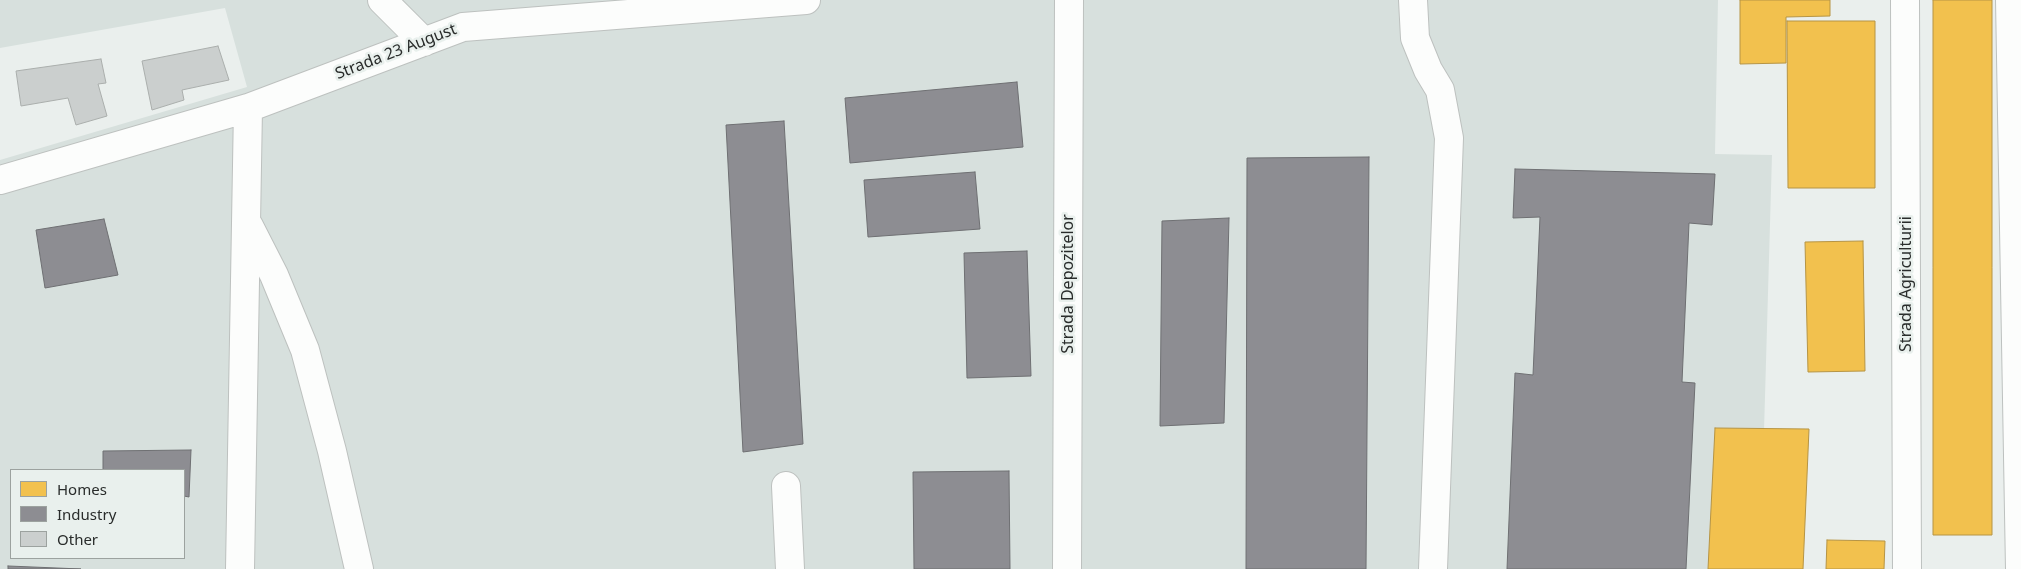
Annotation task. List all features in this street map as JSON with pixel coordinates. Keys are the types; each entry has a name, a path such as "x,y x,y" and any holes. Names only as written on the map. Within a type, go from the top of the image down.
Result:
{"street":[{"path":"382,0 424,42"},
{"name":"Strada 23 August","path":"0,180 248,108 463,27 806,0"},
{"name":"Strada Depozitelor","path":"1067,569 1068,0"},
{"path":"1413,0 1415,38 1428,70 1440,90 1449,138 1433,569"},
{"name":"Strada Agriculturii","path":"1905,0 1907,569"},
{"path":"2010,0 2017,133 2020,569"},
{"path":"240,569 248,108"},
{"path":"247,222 274,275 306,350 332,451 359,569"},
{"path":"786,486 790,569"}],"shaded area":[{"path":"0,0 1718,0 1715,154 1772,155 1760,569 0,569 0,160 247,87 225,8 0,48"}],"building: Homes":[{"path":"1740,0 1830,0 1830,16 1786,17 1786,63 1740,64"},
{"path":"1933,0 1992,0 1992,535 1933,535"},
{"path":"1787,21 1875,21 1875,188 1788,188"},
{"path":"1863,241 1865,371 1808,372 1805,242"},
{"path":"1715,428 1809,429 1803,569 1708,569"},
{"path":"1827,540 1885,541 1884,569 1826,569"}],"building: Industry":[{"path":"1017,82 1023,147 850,163 845,98"},
{"path":"784,121 803,444 743,452 726,125"},
{"path":"1369,157 1366,569 1246,569 1247,158"},
{"path":"1515,169 1715,174 1712,225 1689,223 1682,382 1695,383 1686,569 1507,569 1515,373 1533,375 1540,217 1513,218"},
{"path":"975,172 980,229 868,237 864,180"},
{"path":"1229,218 1224,423 1160,426 1162,221"},
{"path":"104,219 118,275 45,288 36,230"},
{"path":"1027,251 1031,376 967,378 964,253"},
{"path":"191,450 189,497 185,496 185,469 103,469 103,451"},
{"path":"1009,471 1010,569 914,569 913,472"},
{"path":"8,566 81,569 8,569"}],"building: Other":[{"path":"218,46 229,80 182,90 184,100 152,110 142,61"},
{"path":"101,59 106,83 98,84 107,116 76,125 68,98 21,106 16,71"}]}
